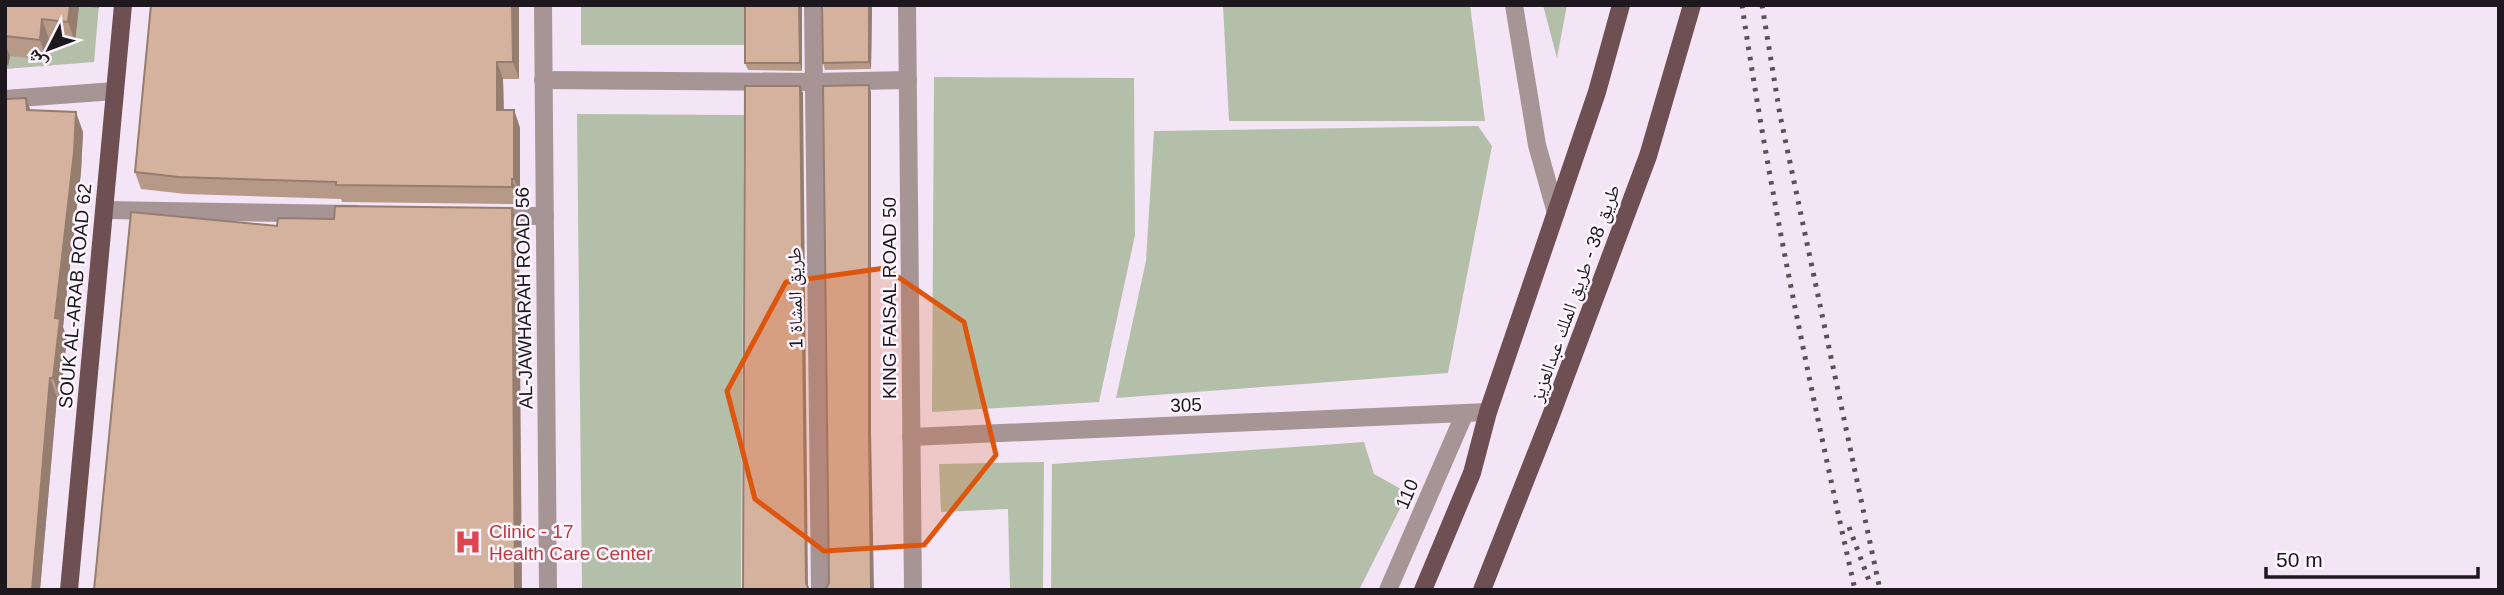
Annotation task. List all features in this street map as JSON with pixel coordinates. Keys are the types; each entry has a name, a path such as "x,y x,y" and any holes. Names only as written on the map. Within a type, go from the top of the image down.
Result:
{"main road":[{"name":"SOUK AL-ARAB ROAD 62","path":"69,590 123,5"},
{"path":"1423,590 1472,473 1488,412 1597,92 1621,5"},
{"name":"طريق 38 - طريق الملك عبدالعزيز","path":"1484,587 1555,407 1648,156 1692,5"}],"street":[{"name":"AL-JAWHARAH ROAD 56","path":"543,5 548,590"},
{"name":"طريق المشاة 1","path":"813,5 820,590"},
{"name":"KING FAISAL ROAD 50","path":"907,5 913,590"},
{"path":"1514,5 1536,145 1556,213"},
{"path":"543,80 908,80"},
{"path":"5,99 115,91"},
{"path":"104,210 379,214"},
{"path":"476,215 545,216"},
{"name":"305","path":"911,436 1488,412"},
{"name":"110","path":"1388,590 1464,415"}],"highlighted area":[{"path":"885,268 964,322 996,455 924,545 824,551 755,499 727,391 786,282"}],"green space":[{"path":"5,5 99,5 94,62 5,69"},
{"path":"581,5 745,5 745,45 581,45"},
{"path":"1223,5 1470,5 1485,121 1229,121"},
{"path":"1543,5 1567,5 1557,58"},
{"path":"934,77 1134,78 1135,235 1099,402 932,412"},
{"path":"577,114 744,115 741,590 582,590"},
{"path":"1478,126 1492,146 1448,373 1116,398 1146,261 1154,131"},
{"path":"1364,442 1374,474 1408,493 1359,590 1051,590 1052,464"},
{"path":"1044,462 1043,590 1010,590 1008,509 941,512 939,464"}],"building":[{"path":"5,5 70,5 68,22 42,19 40,40 5,36"},
{"path":"151,5 512,5 513,62 497,62 497,110 514,110 512,187 336,185 336,182 179,177 135,172"},
{"path":"745,5 799,5 800,63 745,63"},
{"path":"822,5 869,5 869,62 823,63"},
{"path":"869,85 871,590 825,590 829,583 823,86"},
{"path":"745,86 800,86 806,583 809,590 743,590"},
{"path":"26,98 27,110 76,112 55,318 60,319 53,378 50,378 32,590 5,590 5,99"},
{"path":"335,206 512,208 515,590 94,590 131,212 277,226 278,218 334,219"}],"railway":[{"path":"1742,5 1793,299 1855,590"},
{"path":"1762,5 1780,115 1880,590"},
{"path":"1849,527 1871,586"}],"place":[{"name":"Clinic - 17 Health Care Center","path":"468,542"}]}
